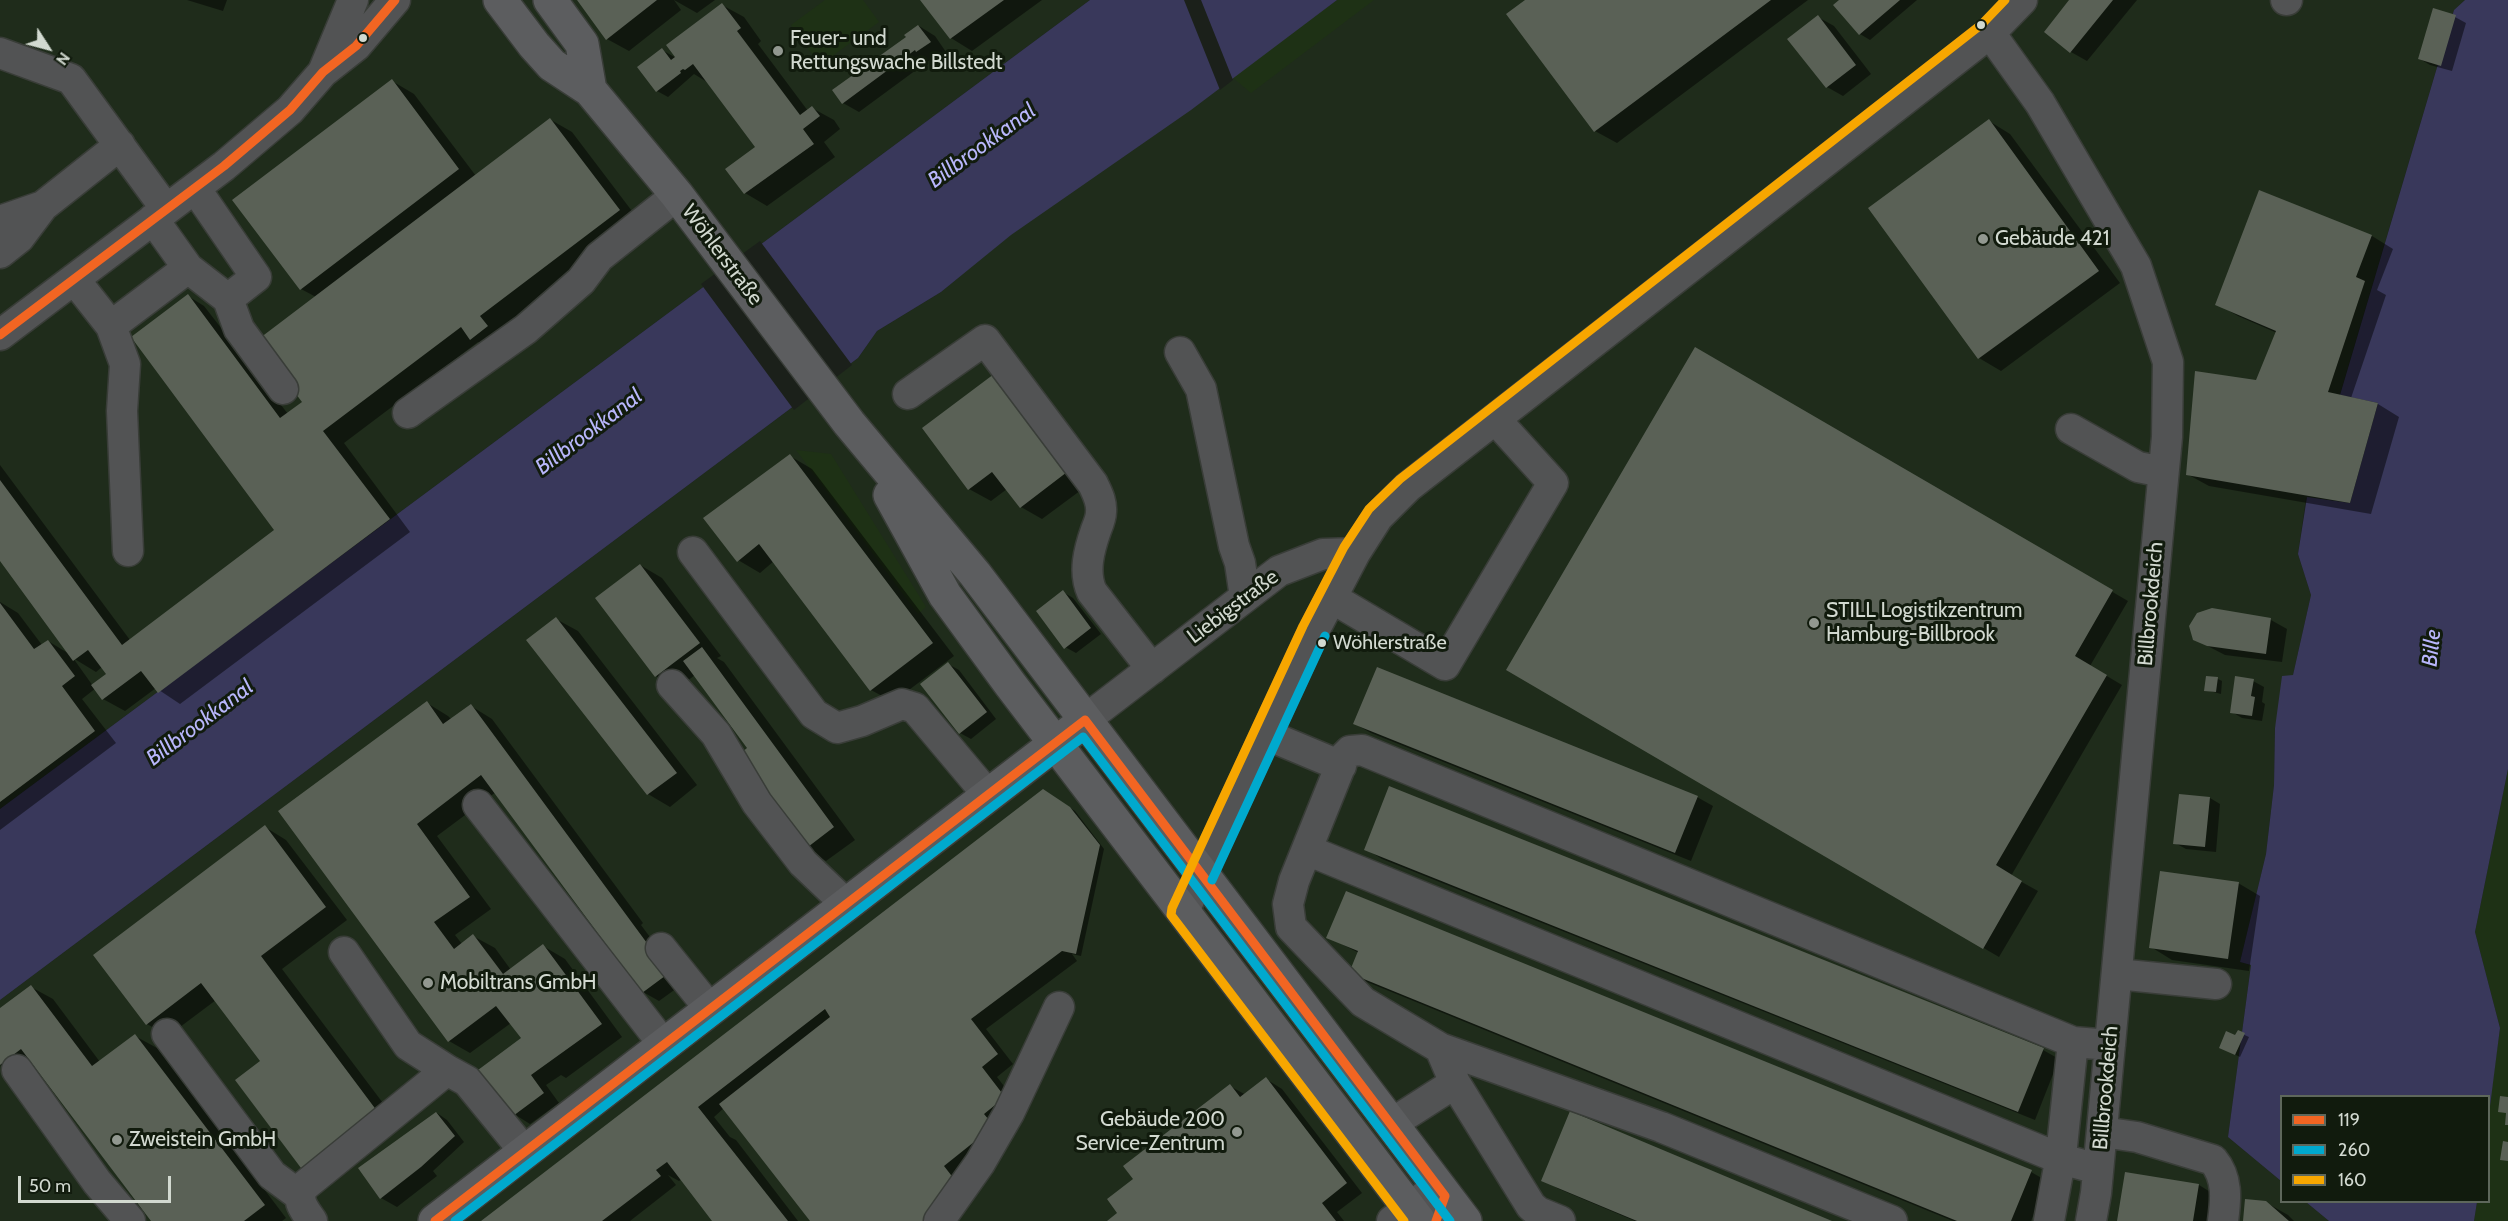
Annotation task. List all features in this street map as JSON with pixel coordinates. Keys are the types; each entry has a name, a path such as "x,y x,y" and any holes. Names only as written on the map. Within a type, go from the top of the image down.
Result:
{"main road":[{"name":"Wöhlerstraße","path":"500,0 552,65 590,90 677,195 849,423 975,574 1391,1125 1428,1214"},
{"name":"Wöhlerstraße","path":"550,0 582,44 590,90"},
{"name":"Wöhlerstraße","path":"849,423 945,594 1055,744 1183,912 1428,1214"},
{"name":"Liebigstraße","path":"435,1221 1085,720"}],"street":[{"path":"323,72 353,0"},
{"path":"0,335 195,188 290,110 323,72 356,46 396,0"},
{"path":"1183,912 1354,553 1378,517 1408,487 1990,33 2022,0"},
{"name":"Billbrookdeich","path":"1990,33 2040,102 2136,266 2168,362 2163,472 2102,1132 2091,1221"},
{"path":"0,53 71,79 120,145 188,268 228,299 239,329 283,389"},
{"path":"0,253 19,238 43,206 120,145"},
{"path":"195,188 256,277 228,299"},
{"path":"408,413 526,329 581,281 599,257 677,195"},
{"path":"0,221 43,206"},
{"path":"111,326 188,268"},
{"path":"74,279 111,326 125,364 122,411 128,550"},
{"path":"908,394 985,340 1093,484 1100,498 1102,513 1086,571 1087,581 1092,592 1152,669"},
{"path":"1180,352 1201,389 1240,563 1245,597"},
{"path":"1332,598 1445,665 1553,483 1496,419"},
{"path":"2071,429 2138,467 2163,472"},
{"path":"693,552 814,714 837,728 862,721 902,704 915,708 988,795"},
{"name":"Liebigstraße","path":"1085,720 1279,572 1323,554 1354,553"},
{"path":"672,685 716,734 757,802 802,863 846,904"},
{"path":"1267,735 1341,766"},
{"path":"1892,1221 1661,1127 1440,1048 1363,1002 1291,927 1288,904 1341,766 1350,751 1362,750 2073,1042 2110,1045"},
{"path":"478,806 664,1045"},
{"path":"1307,850 2061,1159 2098,1169"},
{"path":"661,948 710,1009"},
{"path":"344,952 408,1045 467,1081 525,1152"},
{"path":"2116,974 2216,984"},
{"path":"939,1221 980,1163 1009,1113 1059,1007"},
{"path":"167,1034 272,1175 305,1208"},
{"path":"2049,1221 2061,1159 2073,1042"},
{"path":"1440,1048 1455,1083 1532,1206 1538,1212 1560,1221"},
{"path":"305,1208 303,1187 447,1070"},
{"path":"17,1071 97,1182 130,1221"},
{"path":"1391,1125 1455,1083"},
{"path":"2102,1132 2137,1137 2213,1160 2220,1168 2224,1183 2226,1203 2223,1221"}],"shaded area":[{"path":"0,0 1090,0 0,809"},
{"path":"825,0 863,0 879,22 820,65 791,25"},
{"path":"1337,0 2465,0 2454,10 2340,394 2378,403 2350,503 2306,498 2298,554 2311,595 2293,675 2275,728 2274,785 2266,854 2240,962 2251,965 2228,1137 2280,1180 2280,1203 2307,1203 2329,1221 0,1221 0,1000 858,358 877,331 941,292 1010,235"},
{"path":"1337,0 1374,0 1251,93 1232,77"},
{"path":"796,450 831,454 926,607 918,614"},
{"path":"2508,769 2508,1221 2474,1221 2477,1203 2490,1203 2490,1100 2500,1028 2475,932"},
{"path":"1258,969 1397,1150 1387,1159 1249,980"}],"water":[{"name":"Billbrookkanal","path":"1090,0 1337,0 1191,110 1011,235 941,292 877,331 858,358 0,1000 0,809"},
{"name":"Bille","path":"2465,0 2508,0 2508,769 2475,932 2500,1028 2490,1106 2490,1095 2280,1095 2280,1180 2228,1137 2251,965 2240,962 2266,854 2274,785 2275,728 2282,676 2293,675 2311,595 2298,554 2307,497 2350,503 2378,403 2340,395 2454,10"},
{"path":"2307,1203 2477,1203 2474,1221 2329,1221"}],"pier":[{"path":"1184,0 1201,0 1233,80 1220,90"},
{"path":"760,241 852,365 794,410 701,284"}],"building":[{"path":"577,0 657,0 606,40"},
{"path":"920,0 1004,0 950,39"},
{"path":"1525,0 1771,0 1594,132 1506,14"},
{"path":"1839,0 1900,0 1859,35 1833,5"},
{"path":"2069,0 2113,0 2070,53 2044,32"},
{"path":"722,3 741,28 737,31 800,115 812,106 820,116 803,129 814,144 744,194 725,169 755,147 693,64 680,71 681,73 656,92 637,67 662,48 671,60 675,57 666,45"},
{"path":"2433,8 2456,15 2441,66 2418,59"},
{"path":"1818,15 1856,65 1826,88 1787,39"},
{"path":"918,25 931,42 916,52 915,50 842,104 832,90 906,37 904,35"},
{"path":"392,79 459,169 300,290 232,200"},
{"path":"550,118 620,210 480,316 488,326 470,340 461,327 323,431 390,519 158,693 141,671 102,700 91,685 106,674 88,650 73,661 0,561 0,480 122,645 274,530 131,337 188,294 280,418 302,402 256,341"},
{"name":"Gebäude 421","path":"1989,119 2099,271 1978,359 1868,208"},
{"path":"2259,190 2372,235 2356,277 2365,281 2328,392 2378,403 2350,503 2186,475 2195,371 2256,380 2276,331 2215,305"},
{"name":"STILL Logistikzentrum Hamburg-Billbrook","path":"1695,347 2113,590 2075,656 2107,675 1996,865 2022,881 1983,949 1506,670"},
{"path":"998,371 1071,469 1020,508 992,472 968,490 922,428"},
{"path":"790,454 933,643 870,691 759,544 737,562 703,518"},
{"path":"640,564 700,643 655,677 595,598"},
{"path":"1063,590 1091,628 1064,649 1036,611"},
{"path":"0,603 34,649 48,640 75,676 62,686 95,731 0,802"},
{"path":"2212,608 2271,618 2266,654 2207,646 2193,640 2189,626 2197,613"},
{"path":"556,617 677,773 647,795 526,640"},
{"path":"702,647 834,827 804,850 736,757 747,748 683,661"},
{"path":"948,662 987,712 959,734 920,684"},
{"path":"1377,667 1698,796 1675,853 1353,724"},
{"path":"2206,676 2218,677 2216,692 2204,691"},
{"path":"2235,676 2254,679 2251,696 2255,697 2252,716 2230,713"},
{"path":"427,701 443,724 471,704 669,973 642,993 481,775 417,824 470,897 434,922 454,949 473,934 503,974 543,944 602,1024 531,1075 544,1093 513,1116 474,1073 521,1038 496,1006 448,1042 278,811"},
{"path":"1389,786 2044,1048 2018,1112 1364,850"},
{"path":"1043,789 1070,807 1100,845 1076,954 1062,951 971,1019 998,1054 982,1067 1005,1097 984,1114 994,1126 944,1166 958,1184 929,1221 810,1221 719,1104 830,1017 825,1009 698,1107 788,1221 712,1221 667,1162 656,1170 661,1176 602,1221 481,1221"},
{"path":"2179,794 2210,797 2205,847 2173,844"},
{"path":"265,825 326,907 261,956 380,1115 304,1172 235,1080 260,1061 201,983 146,1025 93,955"},
{"path":"2160,871 2239,882 2228,959 2149,948"},
{"path":"1346,891 2032,1170 2011,1221 1957,1221 1349,973 1358,951 1326,938"},
{"path":"31,985 92,1066 135,1034 265,1205 244,1221 151,1221 21,1049 0,1065 0,1008"},
{"path":"2238,1030 2245,1033 2235,1055 2219,1048 2226,1031 2235,1035"},
{"name":"Gebäude 200 Service-Zentrum","path":"1266,1077 1347,1183 1322,1203 1336,1221 1107,1221 1117,1213 1107,1199 1133,1179 1123,1166 1230,1084 1240,1097"},
{"path":"2500,1096 2508,1097 2508,1125 2505,1125 2506,1113 2498,1112"},
{"path":"1570,1111 1832,1221 1637,1221 1541,1181"},
{"path":"436,1112 455,1136 421,1167 380,1199 358,1168"},
{"path":"2503,1141 2508,1142 2508,1161 2500,1160"},
{"path":"2125,1172 2199,1184 2193,1221 2117,1221"},
{"path":"2245,1199 2266,1201 2289,1221 2243,1221"}],"transit line":[{"name":"119","path":"0,335 224,166 290,110 323,72 356,46 395,0"},
{"name":"160","path":"1404,1221 1171,915 1172,908 1303,626 1344,547 1369,509 1400,479 1982,24 2005,0"},
{"name":"260","path":"1212,880 1325,636"},
{"name":"119","path":"435,1221 1085,720 1445,1196 1436,1221"},
{"name":"260","path":"455,1221 1083,737 1450,1221"}],"place":[{"name":"Feuer- und Rettungswache Billstedt","path":"778,51"},
{"name":"Gebäude 421","path":"1983,239"},
{"name":"STILL Logistikzentrum Hamburg-Billbrook","path":"1814,623"},
{"name":"Wöhlerstraße","path":"1322,643"},
{"name":"Mobiltrans GmbH","path":"428,983"},
{"name":"Gebäude 200 Service-Zentrum","path":"1237,1132"},
{"name":"Zweistein GmbH","path":"117,1140"}]}
